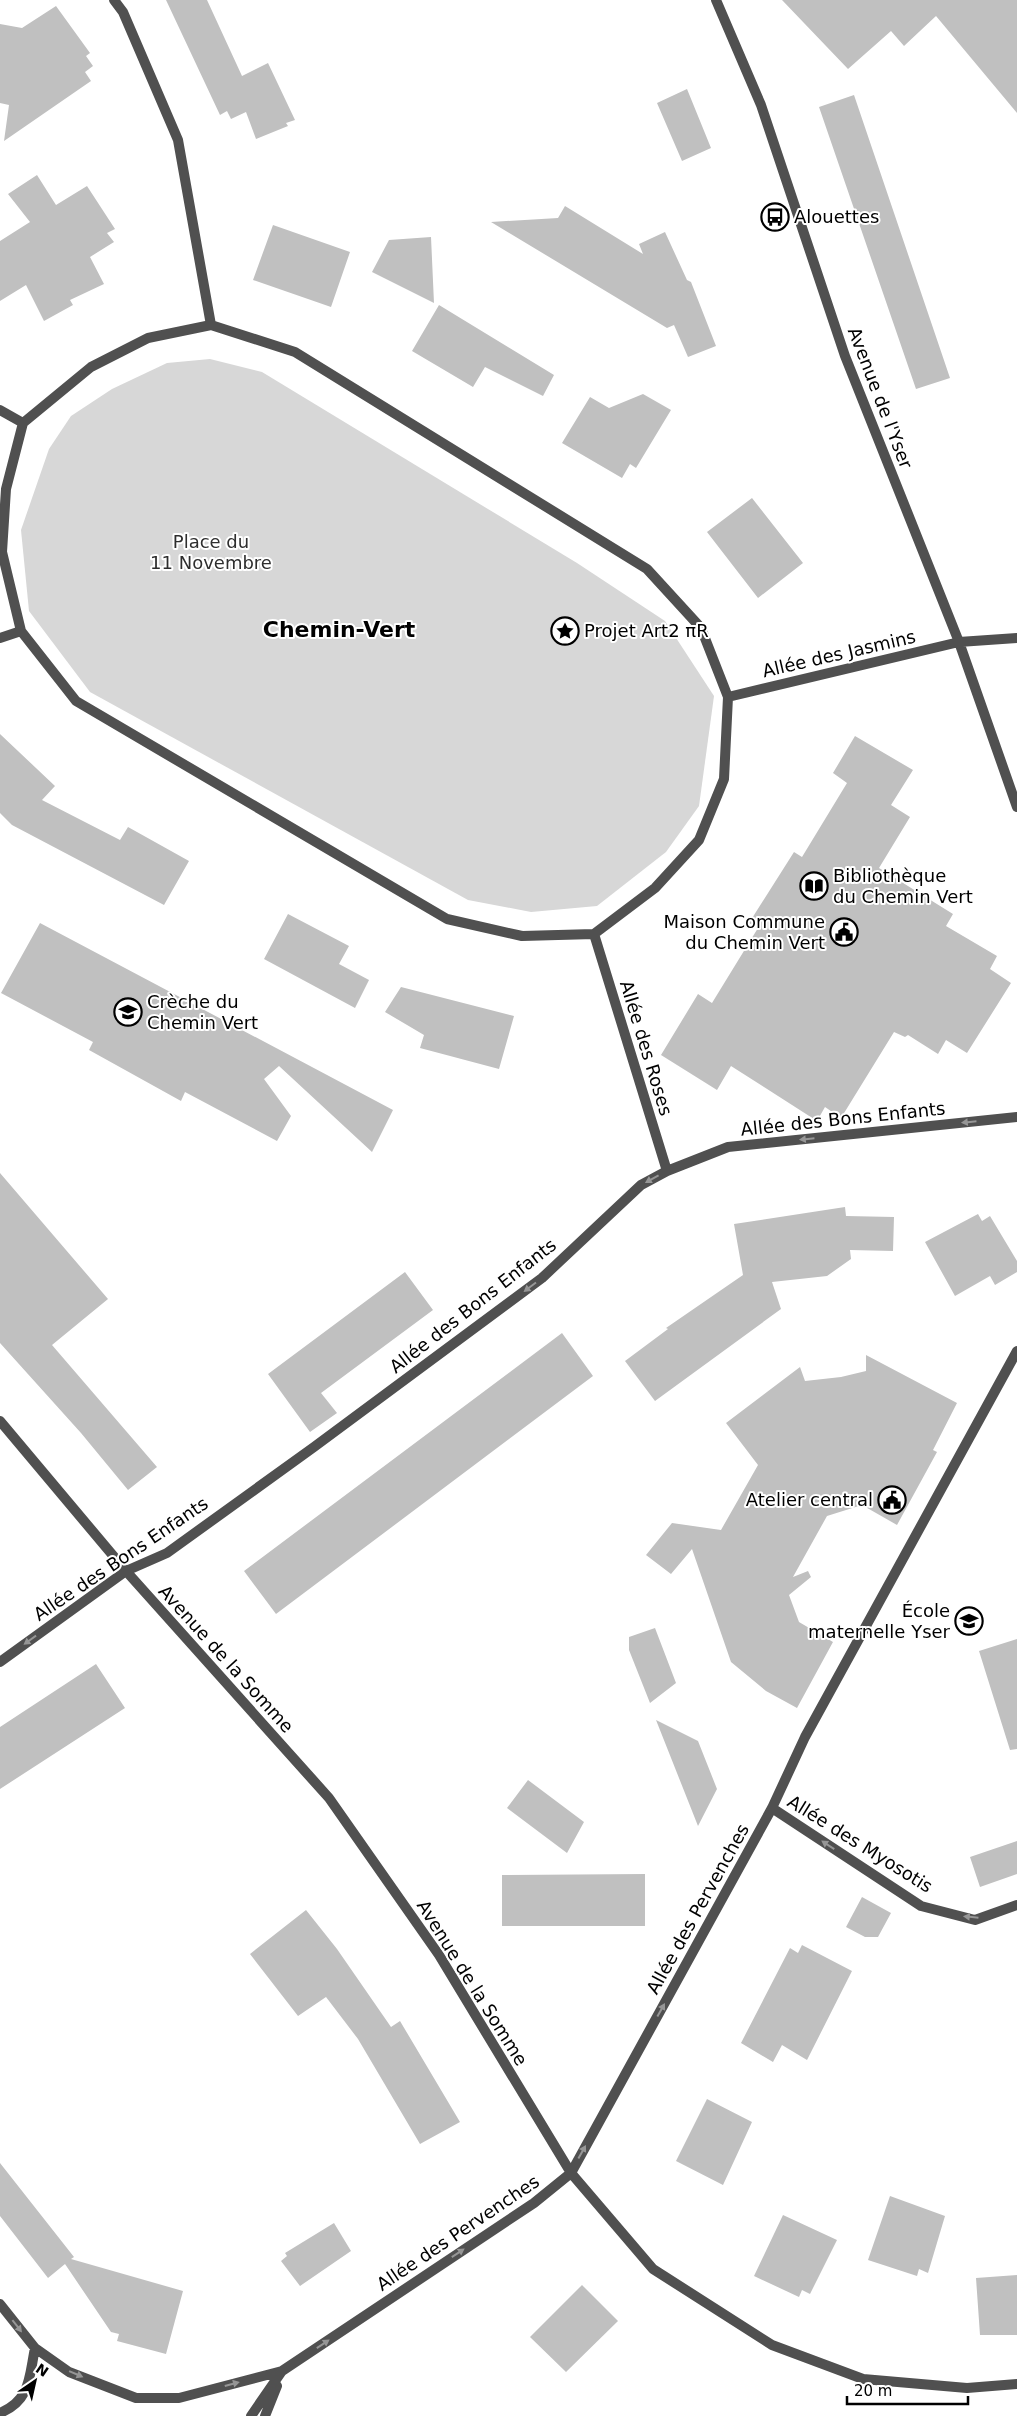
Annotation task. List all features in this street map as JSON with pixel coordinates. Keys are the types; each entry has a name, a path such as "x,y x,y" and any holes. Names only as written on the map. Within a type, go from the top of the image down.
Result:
{"street":[{"path":"114,0 123,12 178,140 211,324"},
{"name":"Avenue de l'Yser","path":"716,0 761,106 845,356 959,642 1017,808"},
{"path":"211,324 295,352 648,569 701,628 728,697 724,779 699,840 655,888 594,934 522,936 447,919 76,701 21,631 2,552 6,489 23,423 91,367 148,338 211,324"},
{"path":"0,410 23,423"},
{"path":"0,638 21,631"},
{"name":"Allée des Jasmins","path":"728,697 959,642 1017,638"},
{"name":"Allée des Roses","path":"594,934 667,1171"},
{"name":"Allée des Bons Enfants","path":"0,1662 126,1571 167,1553 314,1447 542,1278 641,1185 667,1171 728,1147 1017,1117"},
{"name":"Allée des Pervenches","path":"282,2371 534,2203 571,2173 772,1808 805,1737 1017,1351"},
{"name":"Avenue de la Somme","path":"0,1421 126,1571 330,1798 439,1955 571,2173 653,2269 772,2345 863,2379 967,2388 1017,2384"},
{"name":"Allée des Myosotis","path":"772,1808 921,1906 974,1920 1017,1906"},
{"path":"0,2304 35,2348 69,2372 136,2398 178,2398 282,2371"},
{"path":"0,2413 14,2407 26,2391 35,2348"},
{"path":"250,2416 282,2371"},
{"path":"265,2416 282,2371"}],"green space":[{"name":"Place du 11 Novembre","path":"210,359 262,372 577,563 665,621 714,696 699,806 666,852 597,906 531,912 468,900 90,692 29,611 21,530 49,449 71,416 112,389 167,363"}],"building":[{"path":"166,0 207,0 242,76 268,63 295,120 286,123 288,126 256,139 246,112 231,119 227,111 220,115"},
{"path":"782,0 1017,0 1017,113 936,16 904,46 891,31 848,69"},
{"path":"56,6 90,53 86,56 93,66 85,72 91,81 4,141 9,105 0,103 0,24 22,28"},
{"path":"687,89 711,148 682,161 657,103"},
{"path":"854,95 950,378 916,389 819,107"},
{"path":"37,175 56,205 87,186 115,229 107,233 114,242 90,257 104,284 70,300 73,305 44,321 26,285 0,301 0,241 30,222 8,194"},
{"path":"565,206 643,254 639,244 665,232 687,280 691,282 716,346 688,357 674,325 667,328 491,222 558,218"},
{"path":"273,225 350,252 331,307 253,280"},
{"path":"431,237 434,303 372,272 389,240"},
{"path":"439,305 554,375 543,396 485,367 473,387 412,351"},
{"path":"643,394 671,410 636,468 630,464 622,478 562,443 590,397 609,408"},
{"path":"752,498 803,563 758,598 707,532"},
{"path":"0,734 55,786 42,800 120,840 128,827 189,861 164,905 12,825 0,813"},
{"name":"Maison Commune du Chemin Vert","path":"855,736 913,770 891,805 910,817 879,868 953,914 946,926 997,956 990,969 1011,983 967,1053 946,1040 938,1054 908,1035 905,1037 894,1032 841,1118 825,1107 817,1121 731,1066 717,1090 661,1055 698,994 712,1003 758,928 749,923 794,852 802,857 847,783 833,773"},
{"path":"288,914 349,946 339,964 369,980 355,1008 264,959"},
{"path":"40,923 393,1110 372,1152 279,1066 264,1079 291,1116 277,1141 185,1092 181,1101 89,1050 93,1042 1,993"},
{"path":"401,987 514,1016 499,1069 420,1048 424,1035 385,1012"},
{"path":"0,1173 108,1299 52,1345 157,1467 128,1490 81,1433 0,1343"},
{"path":"845,1207 846,1216 894,1217 893,1251 850,1250 851,1259 827,1276 772,1282 781,1309 655,1401 625,1361 668,1329 666,1328 743,1275 734,1224"},
{"path":"978,1214 982,1221 990,1216 1017,1261 1017,1272 995,1285 990,1276 955,1296 925,1242"},
{"path":"405,1272 433,1310 321,1393 337,1413 310,1432 268,1374"},
{"path":"562,1333 593,1376 276,1614 244,1571"},
{"path":"866,1355 957,1403 933,1450 937,1452 897,1525 862,1505 827,1516 793,1577 808,1571 811,1577 789,1595 799,1622 833,1642 797,1708 766,1691 731,1662 692,1549 671,1574 646,1555 672,1523 721,1530 758,1465 726,1423 800,1367 805,1381 841,1377 866,1371"},
{"path":"655,1628 676,1683 650,1703 629,1650 629,1637"},
{"path":"1017,1639 1017,1749 1010,1750 979,1651"},
{"path":"96,1664 125,1708 0,1789 0,1727"},
{"path":"656,1720 698,1741 717,1789 698,1826"},
{"path":"528,1780 584,1822 567,1853 507,1808"},
{"path":"1017,1841 1017,1874 980,1887 970,1857"},
{"path":"645,1874 645,1926 502,1926 502,1875"},
{"path":"862,1897 891,1913 878,1937 865,1937 846,1927"},
{"path":"306,1910 337,1949 391,2027 400,2021 460,2122 420,2144 358,2039 326,1997 298,2016 250,1954"},
{"path":"802,1945 852,1971 807,2060 782,2045 773,2062 741,2043 790,1948 798,1953"},
{"path":"707,2099 752,2122 723,2185 676,2161"},
{"path":"0,2163 74,2257 71,2259 183,2291 166,2354 117,2341 119,2334 111,2332 65,2264 48,2278 0,2216"},
{"path":"890,2196 945,2216 928,2273 919,2269 917,2276 868,2260"},
{"path":"783,2215 837,2240 810,2294 802,2290 799,2297 754,2276"},
{"path":"334,2223 351,2251 300,2286 281,2261 287,2256 285,2253"},
{"path":"1017,2275 1017,2335 980,2335 976,2278"},
{"path":"582,2285 618,2321 566,2372 530,2337"}],"place":[{"name":"Alouettes","path":"775,217"},
{"name":"Projet Art2 πR","path":"565,631"},
{"name":"Bibliothèque du Chemin Vert","path":"814,886"},
{"name":"Maison Commune du Chemin Vert","path":"844,932"},
{"name":"Crèche du Chemin Vert","path":"128,1012"},
{"name":"Atelier central","path":"892,1500"},
{"name":"École maternelle Yser","path":"969,1621"}],"district":[{"name":"Chemin-Vert","path":"339,629"}]}
